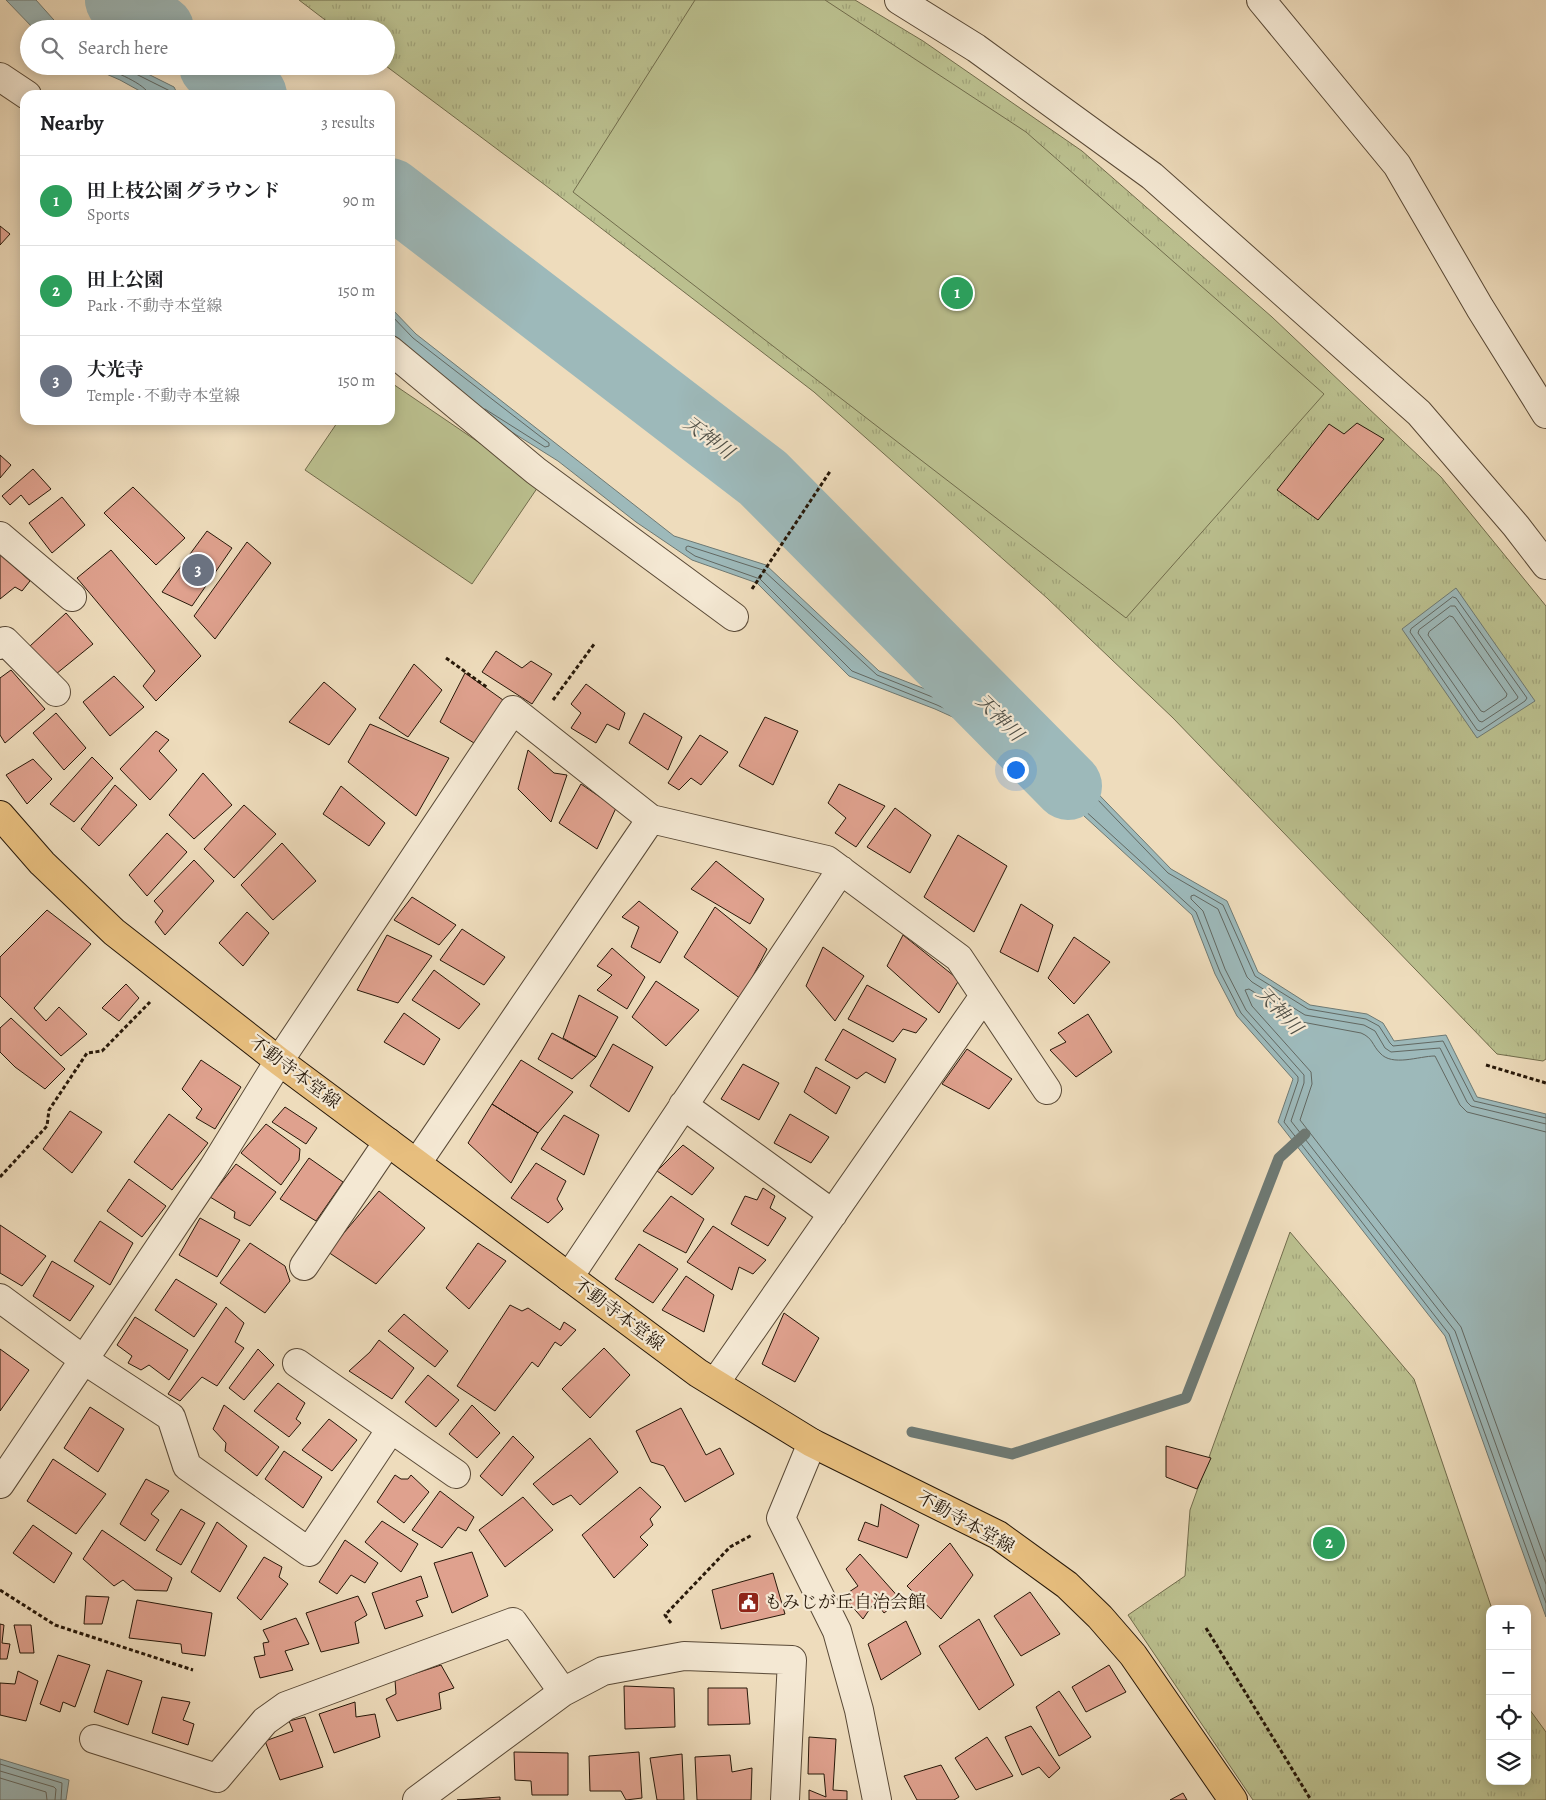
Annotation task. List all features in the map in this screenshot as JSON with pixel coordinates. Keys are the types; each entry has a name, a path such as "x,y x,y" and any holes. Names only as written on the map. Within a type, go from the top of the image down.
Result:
{"main road":[{"name":"不動寺本堂線","path":"0,815 42,863 107,926 279,1061 698,1373 812,1442 998,1535 1067,1585 1100,1617 1133,1655 1234,1800"}],"street":[{"path":"899,0 976,48 1152,176 1419,412 1516,526 1546,565"},
{"path":"1261,0 1397,164 1480,308 1546,414"},
{"path":"0,77 20,90"},
{"path":"395,354 536,471 734,617"},
{"path":"0,536 72,597"},
{"path":"0,645 5,641 56,692"},
{"path":"0,1484 213,1168 279,1061 513,710 651,819 827,860 959,958 1047,1090"},
{"path":"417,1163 651,819"},
{"path":"569,1277 841,870"},
{"path":"715,1383 984,996"},
{"path":"684,1106 833,1214"},
{"path":"304,1266 388,1142"},
{"path":"0,1298 84,1360 171,1417 187,1466 309,1552 391,1430"},
{"path":"297,1363 456,1474"},
{"path":"812,1442 782,1518 837,1631 860,1710 877,1800"},
{"path":"94,1738 216,1778 265,1721 286,1706 513,1622 563,1692"},
{"path":"417,1800 563,1692 603,1671 684,1656 792,1660 785,1800"}],"path":[{"path":"734,617 831,470"},
{"path":"572,673 595,643"},
{"path":"446,658 510,704 513,710"},
{"path":"0,1177 47,1126 49,1110 87,1053 102,1051 173,978"},
{"path":"1486,1065 1546,1083"},
{"path":"684,1656 678,1636 666,1614 730,1547 782,1518"},
{"path":"0,1590 55,1625 193,1670"},
{"path":"1206,1628 1311,1800"}],"green space":[{"path":"299,0 855,0 923,41 1082,151 1272,317 1441,477 1546,606 1546,1059 1543,1061 1497,1054 1173,718 1047,598 814,392 545,185 395,73 395,20 325,20"},
{"path":"695,0 825,0 1026,132 1324,394 1126,618 573,192"},
{"path":"395,385 540,484 472,584 305,470 336,425 395,425"},
{"path":"1290,1232 1414,1379 1491,1605 1486,1605 1486,1785 1531,1785 1531,1711 1546,1732 1546,1800 1253,1800 1128,1615 1185,1576 1190,1510"}],"water":[{"path":"6,0 36,0 54,20 25,20"},
{"path":"109,75 150,75 174,87 176,90 138,90"},
{"path":"395,312 416,334 674,536 766,565 879,671 1015,724 1075,770 1171,869 1227,901 1258,972 1310,1005 1367,1014 1383,1023 1394,1041 1446,1035 1477,1097 1546,1114 1546,1617 1445,1336 1278,1122 1293,1079 1237,1016 1215,974 1192,915 999,738 935,709 849,676 757,583 692,560 636,522 558,461 456,397 395,340"},
{"path":"1456,588 1535,701 1477,738 1402,629"},
{"path":"0,1759 69,1780 66,1800 0,1800"}],"building":[{"path":"0,226 10,234 0,245"},
{"path":"1357,423 1384,439 1318,520 1277,490 1329,424 1344,434"},
{"path":"0,455 11,465 0,478"},
{"path":"33,469 51,489 29,505 21,495 10,505 2,496"},
{"path":"133,487 185,538 156,565 104,513"},
{"path":"62,497 85,525 52,553 29,523"},
{"path":"207,531 232,548 192,606 162,592"},
{"path":"247,542 271,563 215,639 194,616"},
{"path":"111,550 201,656 156,701 143,686 155,671 77,578"},
{"path":"0,554 30,581 22,591 15,587 0,599"},
{"path":"66,613 93,644 56,674 30,646"},
{"path":"496,651 522,668 531,661 552,674 532,704 482,672"},
{"path":"414,664 442,690 408,737 379,718"},
{"path":"11,670 45,709 5,743 0,735 0,678"},
{"path":"465,673 503,700 474,743 440,722"},
{"path":"114,676 144,707 110,736 83,702"},
{"path":"324,682 356,709 329,745 289,722"},
{"path":"586,684 625,713 619,730 607,724 596,743 571,728 581,713 571,704"},
{"path":"56,713 86,748 64,770 33,733"},
{"path":"644,713 682,737 668,770 629,743"},
{"path":"765,717 798,731 773,785 739,766"},
{"path":"370,724 449,758 416,816 348,762"},
{"path":"156,731 169,740 159,751 177,770 150,800 120,769"},
{"path":"700,735 728,752 701,785 691,778 679,790 668,783"},
{"path":"528,750 554,773 567,775 551,822 518,789"},
{"path":"92,757 113,778 74,822 50,804"},
{"path":"33,759 52,779 27,804 6,775"},
{"path":"203,773 232,805 194,839 169,815"},
{"path":"581,784 616,808 597,849 559,823"},
{"path":"839,784 885,806 856,847 835,833 846,818 828,803"},
{"path":"115,785 137,805 99,846 81,829"},
{"path":"341,786 385,823 369,846 323,814"},
{"path":"244,805 276,834 234,878 204,849"},
{"path":"895,808 931,835 910,873 867,847"},
{"path":"167,833 187,852 147,896 129,875"},
{"path":"958,835 1007,866 974,932 924,897"},
{"path":"282,843 316,881 273,920 241,885"},
{"path":"194,860 214,881 165,935 155,922 163,911 154,901"},
{"path":"716,861 764,899 750,924 691,889"},
{"path":"412,897 456,925 439,945 394,920"},
{"path":"639,901 678,932 660,963 631,947 639,927 622,917"},
{"path":"1021,904 1053,925 1038,972 1000,952"},
{"path":"715,907 767,949 741,999 684,957"},
{"path":"47,910 91,944 34,1008 46,1021 59,1007 87,1034 61,1056 0,996 0,957"},
{"path":"247,912 269,933 243,966 219,943"},
{"path":"462,929 505,957 484,985 440,960"},
{"path":"387,935 432,956 398,1003 357,990"},
{"path":"903,935 959,980 939,1013 887,966"},
{"path":"1074,937 1110,962 1074,1004 1048,978"},
{"path":"823,947 864,976 835,1021 806,986"},
{"path":"612,948 645,977 627,1009 597,990 612,975 597,966"},
{"path":"434,970 480,1004 459,1029 412,1000"},
{"path":"656,981 699,1010 666,1046 632,1017"},
{"path":"126,984 139,998 119,1021 102,1008"},
{"path":"867,985 927,1019 916,1033 903,1029 893,1042 848,1019"},
{"path":"579,995 618,1017 596,1057 563,1038"},
{"path":"404,1013 440,1039 424,1065 384,1042"},
{"path":"1088,1014 1112,1052 1076,1077 1050,1050 1066,1042 1058,1033"},
{"path":"11,1018 65,1069 45,1089 15,1067 0,1052 0,1028"},
{"path":"843,1029 896,1059 885,1083 866,1072 857,1079 825,1060"},
{"path":"552,1033 596,1057 572,1079 538,1059"},
{"path":"613,1044 653,1067 629,1112 590,1086"},
{"path":"967,1049 1012,1079 989,1109 942,1084"},
{"path":"201,1060 241,1087 215,1129 196,1118 202,1109 182,1089"},
{"path":"521,1060 573,1092 538,1133 492,1104"},
{"path":"743,1064 779,1083 759,1120 721,1099"},
{"path":"816,1067 850,1087 836,1114 804,1092"},
{"path":"492,1104 538,1133 511,1183 468,1143"},
{"path":"285,1107 317,1128 306,1144 272,1122"},
{"path":"70,1111 102,1132 72,1173 43,1149"},
{"path":"169,1114 208,1143 172,1190 134,1162"},
{"path":"790,1114 829,1137 811,1163 774,1143"},
{"path":"564,1115 599,1135 584,1175 541,1149"},
{"path":"266,1124 300,1149 299,1160 281,1185 241,1153"},
{"path":"683,1145 714,1168 692,1195 657,1171"},
{"path":"309,1158 343,1182 316,1221 280,1199"},
{"path":"536,1163 566,1181 557,1199 563,1209 548,1223 511,1198"},
{"path":"236,1164 276,1192 250,1226 234,1218 235,1212 210,1197"},
{"path":"129,1179 166,1206 142,1237 107,1211"},
{"path":"763,1188 775,1196 770,1208 786,1218 768,1246 731,1224 745,1196 757,1200"},
{"path":"379,1191 425,1228 376,1284 328,1252"},
{"path":"671,1196 704,1219 686,1253 643,1231"},
{"path":"200,1218 240,1240 217,1277 179,1255"},
{"path":"100,1221 133,1243 110,1285 74,1261"},
{"path":"0,1225 46,1256 22,1286 0,1273"},
{"path":"713,1226 766,1260 753,1274 739,1267 732,1290 687,1262"},
{"path":"250,1243 285,1266 290,1281 265,1313 220,1283"},
{"path":"478,1243 506,1261 469,1309 446,1288"},
{"path":"639,1244 678,1269 653,1303 615,1279"},
{"path":"52,1261 94,1286 70,1321 33,1296"},
{"path":"686,1276 714,1295 704,1332 662,1310"},
{"path":"176,1279 217,1304 194,1337 155,1310"},
{"path":"510,1305 522,1311 528,1308 560,1330 564,1322 576,1330 561,1346 555,1342 538,1367 532,1362 495,1411 457,1386"},
{"path":"226,1307 244,1323 235,1342 244,1348 217,1386 202,1377 180,1401 168,1394"},
{"path":"784,1313 819,1338 795,1382 762,1364"},
{"path":"404,1314 448,1351 435,1367 388,1331"},
{"path":"135,1317 188,1350 169,1380 149,1365 141,1370 128,1363 132,1356 117,1345"},
{"path":"379,1340 414,1368 392,1399 349,1371 370,1352"},
{"path":"604,1348 630,1375 590,1418 562,1389"},
{"path":"0,1349 29,1370 0,1411"},
{"path":"258,1349 274,1365 244,1400 229,1388"},
{"path":"428,1375 459,1400 436,1427 405,1402"},
{"path":"278,1383 305,1403 296,1419 301,1423 289,1437 254,1411"},
{"path":"224,1405 279,1447 257,1476 225,1451 226,1443 213,1429"},
{"path":"472,1405 500,1433 477,1458 449,1434"},
{"path":"90,1407 124,1429 98,1472 64,1448"},
{"path":"681,1408 706,1455 720,1448 734,1474 685,1502 664,1466 651,1462 636,1431"},
{"path":"329,1419 357,1440 332,1471 302,1450"},
{"path":"513,1436 534,1457 502,1496 480,1476"},
{"path":"590,1438 618,1472 580,1505 571,1495 553,1505 533,1484"},
{"path":"1166,1446 1211,1458 1197,1489 1166,1477"},
{"path":"284,1451 322,1477 303,1508 265,1479"},
{"path":"53,1459 106,1494 76,1534 27,1501"},
{"path":"395,1475 401,1479 408,1479 411,1475 429,1492 404,1523 377,1502"},
{"path":"146,1479 169,1491 151,1514 159,1520 145,1541 120,1524"},
{"path":"640,1487 661,1507 650,1519 653,1525 640,1537 648,1545 614,1578 582,1535"},
{"path":"440,1491 474,1517 466,1531 458,1527 442,1548 412,1530"},
{"path":"523,1497 553,1530 505,1567 479,1530"},
{"path":"881,1504 919,1525 907,1558 858,1540 865,1522 878,1527"},
{"path":"181,1509 205,1523 181,1565 156,1550"},
{"path":"382,1521 418,1544 401,1572 365,1542"},
{"path":"217,1522 247,1546 220,1592 191,1572"},
{"path":"33,1525 72,1553 54,1583 13,1553"},
{"path":"102,1530 172,1578 167,1591 135,1590 123,1580 114,1586 83,1559"},
{"path":"345,1540 378,1563 365,1583 351,1575 337,1594 319,1582"},
{"path":"950,1543 973,1575 941,1619 907,1586"},
{"path":"472,1552 488,1596 452,1613 434,1563"},
{"path":"860,1554 901,1600 884,1613 875,1601 863,1619 843,1596 858,1586 846,1569"},
{"path":"264,1557 282,1567 279,1577 288,1584 261,1620 237,1598"},
{"name":"もみじが丘自治会館","path":"773,1573 785,1614 721,1629 712,1590"},
{"path":"421,1576 428,1597 416,1601 423,1616 385,1629 372,1593"},
{"path":"1030,1592 1060,1634 1021,1656 994,1616"},
{"path":"86,1596 109,1597 102,1624 84,1624"},
{"path":"358,1596 367,1615 355,1622 359,1643 321,1652 306,1613"},
{"path":"137,1600 212,1613 205,1656 182,1653 181,1644 129,1638"},
{"path":"296,1618 309,1644 285,1651 293,1670 260,1678 254,1657 265,1655 263,1643 269,1642 263,1630"},
{"path":"979,1619 1014,1685 979,1710 939,1646"},
{"path":"906,1621 921,1654 881,1680 868,1644"},
{"path":"0,1624 4,1625 2,1643 10,1644 7,1659 0,1659"},
{"path":"14,1625 31,1625 34,1653 20,1653"},
{"path":"58,1655 90,1665 75,1707 63,1702 60,1712 40,1704"},
{"path":"441,1665 454,1688 439,1693 441,1709 397,1721 386,1699 396,1694 395,1680"},
{"path":"1109,1665 1126,1692 1086,1712 1072,1687"},
{"path":"107,1670 142,1681 128,1725 94,1712"},
{"path":"18,1671 38,1681 26,1721 0,1715 0,1683 15,1684"},
{"path":"624,1686 674,1688 675,1727 625,1729"},
{"path":"708,1688 747,1688 750,1724 708,1725"},
{"path":"1059,1691 1091,1737 1059,1756 1036,1707"},
{"path":"162,1697 190,1702 183,1720 194,1724 188,1745 152,1733"},
{"path":"355,1702 356,1717 375,1714 380,1737 334,1753 319,1714"},
{"path":"305,1717 323,1767 280,1780 265,1741 293,1731 289,1721"},
{"path":"1031,1726 1060,1768 1049,1778 1039,1767 1022,1775 1005,1737"},
{"path":"809,1737 836,1739 833,1790 847,1791 847,1800 809,1800 809,1790 826,1797 824,1774 808,1774"},
{"path":"987,1737 1013,1776 976,1790 955,1758"},
{"path":"514,1752 568,1753 568,1795 532,1795 531,1781 515,1780"},
{"path":"639,1752 642,1798 626,1800 621,1791 590,1791 589,1756"},
{"path":"682,1754 684,1800 657,1800 650,1758"},
{"path":"730,1755 732,1772 752,1768 751,1800 697,1800 695,1757"},
{"path":"941,1765 959,1797 954,1800 917,1800 904,1776"},
{"path":"1183,1793 1187,1800 1170,1800"},
{"path":"500,1797 500,1800 457,1800"}],"waterway":[{"name":"天神川","path":"119,0 147,20"},
{"name":"天神川","path":"225,75 246,90"},
{"name":"天神川","path":"395,196 763,478 1068,786"},
{"path":"912,1432 1012,1454 1186,1398 1279,1158 1305,1134"}],"place":[{"name":"田上枝公園 グラウンド","path":"957,293"},
{"name":"大光寺","path":"198,570"},
{"name":"田上公園","path":"1329,1543"},
{"name":"もみじが丘自治会館","path":"748,1602"}]}
